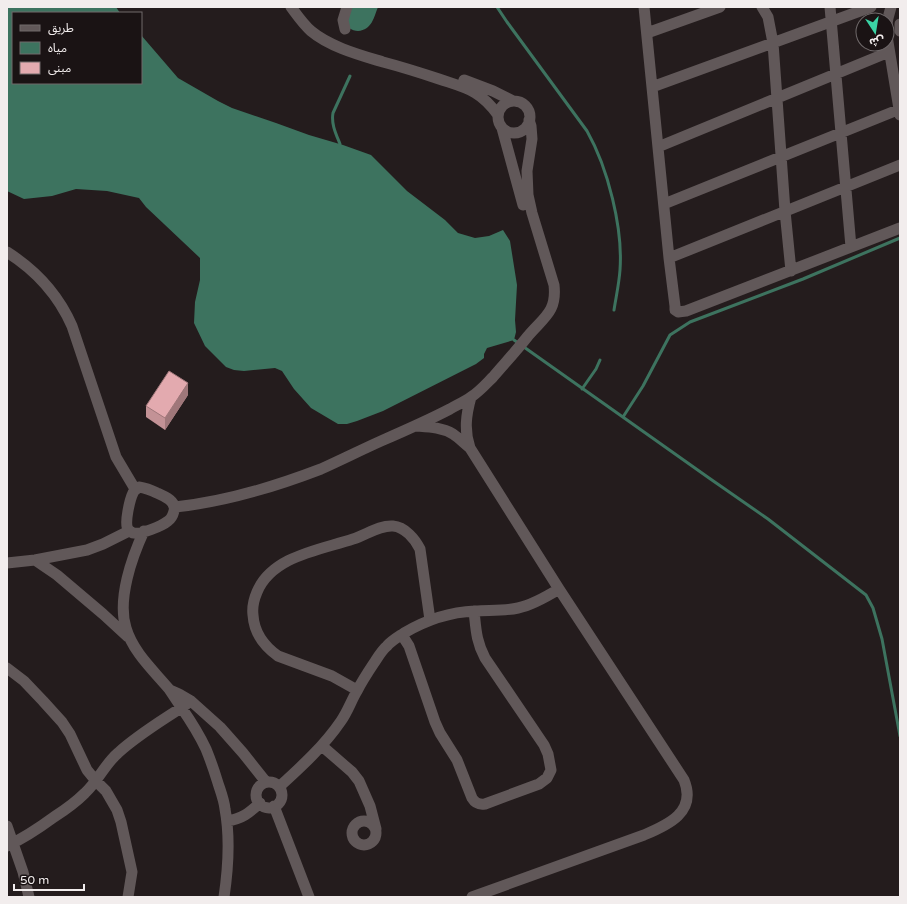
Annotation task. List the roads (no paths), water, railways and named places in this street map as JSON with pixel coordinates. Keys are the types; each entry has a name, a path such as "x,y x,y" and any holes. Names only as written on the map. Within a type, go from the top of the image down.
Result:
{"street":[{"path":"291,7 311,31 329,42 358,54 469,89 482,96 498,115"},
{"path":"299,7 314,25 326,34 350,44 457,77 493,91 512,101 520,102 529,113 527,126 521,131 511,133 502,128"},
{"path":"345,29 343,20 346,7"},
{"path":"644,7 675,310 678,312 686,311 900,228"},
{"path":"647,33 707,9 720,7"},
{"path":"762,7 768,17 773,43 785,211 791,271"},
{"path":"830,7 851,247"},
{"path":"652,87 871,7"},
{"path":"900,24 900,31"},
{"path":"658,147 889,52 900,111 782,156 664,204"},
{"path":"512,101 503,106 499,111 498,122 502,128 544,274 548,294 545,308 532,332"},
{"path":"175,507 207,503 247,494 297,478 416,426 471,397 480,390 515,353 552,308 555,290 528,195 527,171 532,139 529,120"},
{"path":"669,258 900,165"},
{"path":"7,252 29,268 48,286 59,300 67,314 116,457 136,490"},
{"path":"471,397 466,425 470,448 558,589 684,780 687,792 685,806 676,818 656,830 472,897"},
{"path":"416,426 433,427 444,430 452,434 470,448"},
{"path":"129,531 127,528 127,517 132,493 139,487 164,496 173,503 175,507"},
{"path":"7,563 35,560 95,548 129,531 134,533 157,527 168,521 172,516 175,507"},
{"path":"357,690 332,676 278,656 262,641 256,629 252,608 259,587 268,575 283,564 300,555 354,539 385,526 395,526 402,528 408,533 418,544 420,549 430,620"},
{"path":"144,531 134,555 124,595 123,617 125,628 140,655 170,690 206,749 222,795 227,821 228,858 224,897"},
{"path":"35,560 57,575 130,639"},
{"path":"279,787 322,746 346,714 357,690 387,646 402,635 430,620 441,616 474,611 517,609 546,597 558,589"},
{"path":"402,635 409,646 435,722 457,760 472,798 474,802 478,804 485,804 540,784 547,778 551,770 548,754 544,745 481,650 477,638 474,611"},
{"path":"7,668 24,681 62,722 70,734 87,770 110,796 121,822 132,872 128,897"},
{"path":"170,690 191,701 229,736 266,782"},
{"path":"10,845 72,805 85,794 116,754 124,747 148,729 191,701"},
{"path":"322,746 356,776 370,806 376,829 376,838 372,843 364,846 358,844 354,840 352,832 354,826 367,815 370,806"},
{"path":"266,782 269,782 275,783 279,787 282,796 280,802 272,807 265,806 260,803 257,797 257,791 260,786 266,782"},
{"path":"227,821 240,819 260,803"},
{"path":"274,806 310,897"},
{"path":"361,821 372,824 376,829"},
{"path":"7,826 10,845 23,872 29,897"}],"water":[{"path":"7,7 116,7 119,12 12,12 12,84 142,84 142,36 178,78 218,101 232,108 371,155 407,191 445,220 458,233 475,238 489,236 503,230 510,241 517,285 515,320 516,332 514,340 487,348 484,358 476,364 383,411 347,424 338,424 311,408 294,389 282,371 275,368 244,371 234,370 226,367 205,346 194,323 195,302 200,280 200,258 146,207 139,198 107,191 76,189 52,196 24,199 7,191"},
{"path":"349,7 378,7 374,19 369,26 358,31 349,28 346,17"}],"waterway":[{"path":"497,7 587,131 595,146 607,180 619,236 620,270 614,310"},
{"path":"340,144 333,125 333,113 350,76"},
{"path":"623,417 643,386 670,335 690,322 803,279 900,238"},
{"path":"514,340 768,519 866,595 873,608 882,639 900,736"},
{"path":"582,389 596,369 600,360"}]}
